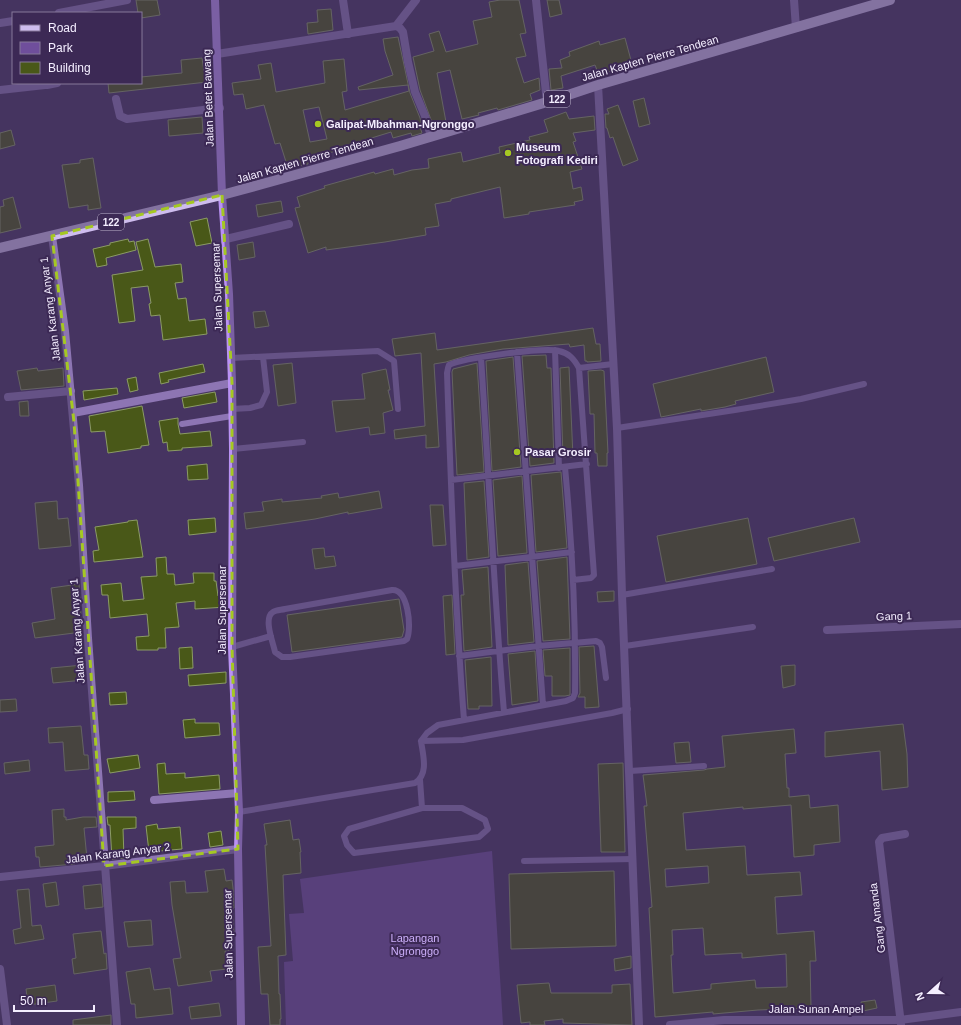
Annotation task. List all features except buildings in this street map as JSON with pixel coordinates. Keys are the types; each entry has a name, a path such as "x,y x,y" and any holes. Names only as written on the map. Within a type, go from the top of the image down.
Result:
{"main road":[{"name":"Jalan Betet Bawang","path":"215,0 222,195"},
{"name":"Jalan Kapten Pierre Tendean","path":"0,248 222,195 431,136 547,102 598,85 890,0"},
{"name":"Jalan Supersemar","path":"222,195 229,294 232,383 232,647 239,812 238,849 241,1025"}],"street":[{"path":"64,12 127,0"},
{"path":"343,0 348,34"},
{"path":"396,26 416,0"},
{"path":"536,0 547,102"},
{"path":"794,0 796,28"},
{"path":"0,23 12,21"},
{"path":"217,54 396,26 403,32 415,92 431,136"},
{"path":"0,90 47,84"},
{"path":"598,85 617,428 639,1025"},
{"path":"116,99 120,116 127,119 220,108"},
{"path":"226,239 289,224"},
{"name":"Jalan Karang Anyar 1","path":"52,236 65,331 79,485 116,1025"},
{"path":"73,413 232,383"},
{"path":"8,397 70,391"},
{"name":"Gang 1","path":"827,630 961,624"},
{"path":"154,800 238,793"},
{"name":"Gang Amanda","path":"901,1023 879,842 882,838 906,834"},
{"name":"Jalan Karang Anyar 2","path":"0,877 104,866 238,849"},
{"path":"0,969 7,1025"},
{"name":"Jalan Sunan Ampel","path":"670,1025 756,1020 901,1023 961,1012"}],"lane":[{"path":"239,812 415,783 420,780 425,767 421,741 427,733 438,725 566,701 573,698 575,693 576,643 572,552 562,467 555,350"},
{"path":"464,720 459,656 450,480 448,368 452,364 517,352 555,350 571,356 579,368 594,574 591,578 573,580"},
{"path":"231,358 378,351 394,361 398,409"},
{"path":"517,352 543,705"},
{"path":"182,424 261,405 267,392 263,357"},
{"path":"481,358 504,712"},
{"path":"579,368 613,364"},
{"path":"617,428 801,399 864,384"},
{"path":"233,449 303,442"},
{"path":"450,480 586,464"},
{"path":"455,566 572,552"},
{"path":"622,595 772,569"},
{"path":"398,590 403,596 408,608 408,636 407,639 400,642 282,657 275,652 271,636 268,621 269,616 272,613 285,608 398,590"},
{"path":"625,646 753,627"},
{"path":"232,647 271,636"},
{"path":"459,656 538,646 596,641 600,643 604,654 606,678"},
{"path":"421,741 463,740 628,709"},
{"path":"630,771 704,766"},
{"path":"420,780 422,808"},
{"path":"422,808 462,808 485,820 488,829 479,837 354,853 347,845 344,836 349,829 422,808"},
{"path":"524,861 633,859"}],"highlighted area":[{"path":"222,195 232,383 232,647 238,849 104,866 74,422 52,236"}],"green space":[{"name":"Lapangan Ngronggo","path":"492,851 503,1025 286,1025 284,962 293,961 289,914 304,913 300,879"}],"place":[{"name":"Galipat-Mbahman-Ngronggo","path":"318,124"},
{"name":"Museum Fotografi Kediri","path":"508,153"},
{"name":"Pasar Grosir","path":"517,452"}]}
